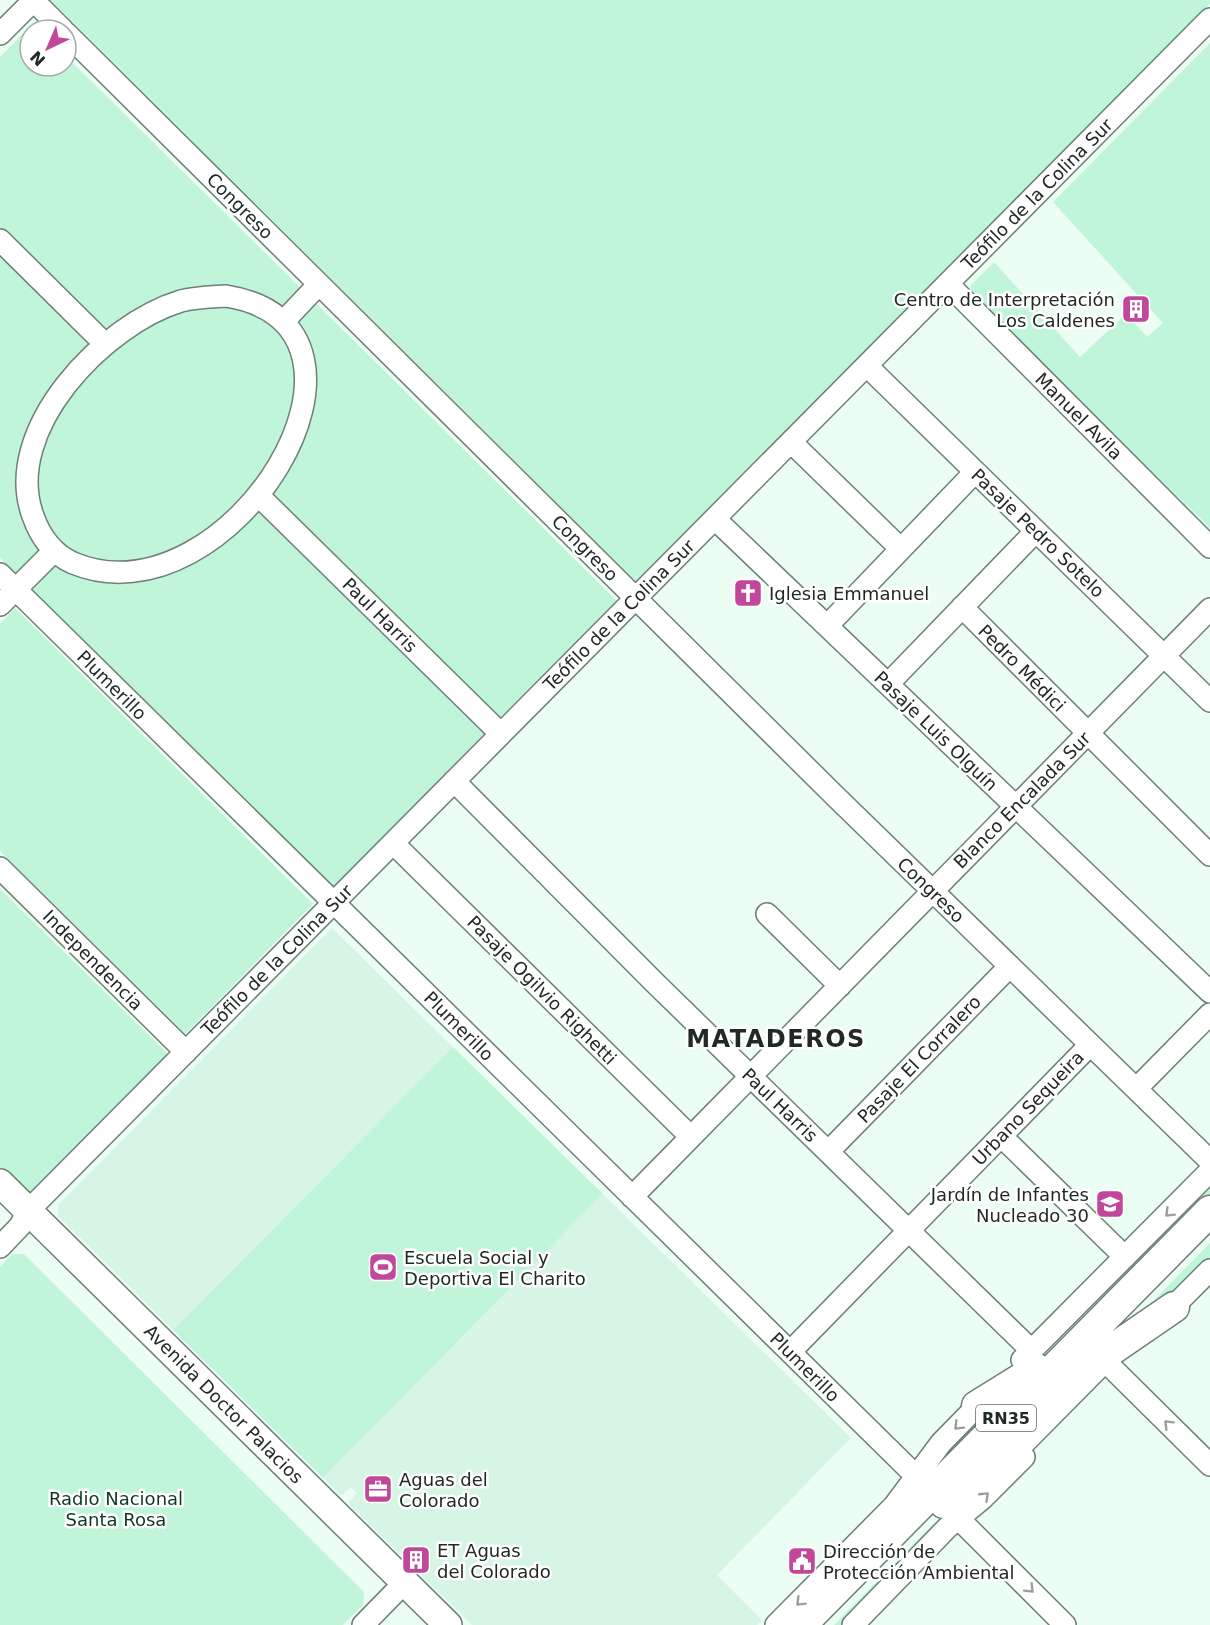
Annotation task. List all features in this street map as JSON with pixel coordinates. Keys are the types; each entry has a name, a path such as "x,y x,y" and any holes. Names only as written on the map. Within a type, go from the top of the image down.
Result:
{"highway":[{"name":"RN35","path":"824,1625 951,1511 1199,1233 1210,1211"},
{"name":"RN35","path":"801,1625 1199,1233"},
{"path":"977,1406 1033,1372 1132,1272 1199,1233"},
{"path":"951,1511 1107,1353 1174,1307"}],"main road":[{"name":"Avenida Doctor Palacios","path":"0,1183 24,1219 399,1588 448,1625"},
{"name":"Avenida Doctor Palacios","path":"0,1206 24,1219"},
{"name":"Avenida Doctor Palacios","path":"399,1588 424,1625"}],"street":[{"name":"Congreso","path":"33,0 50,18"},
{"path":"0,34 33,0"},
{"name":"Teófilo de la Colina Sur","path":"0,1247 24,1219 186,1052 1210,20"},
{"name":"Congreso","path":"78,46 933,891 1210,1161"},
{"path":"0,240 105,344"},
{"path":"284,321 319,284"},
{"name":"Manuel Avila","path":"948,284 1210,548"},
{"path":"203,297 248,300 284,321 296,339 303,359 306,380 304,402 292,442 259,496 209,541 188,553 154,566 127,572 101,571 69,561 54,550 44,538 30,508 27,472 31,453 43,422 64,389 105,344 161,309 203,297"},
{"name":"Pasaje Pedro Sotelo","path":"867,366 1210,701"},
{"path":"791,442 901,549"},
{"path":"827,626 975,472"},
{"name":"Paul Harris","path":"259,496 501,734"},
{"name":"Pasaje Luis Olguín","path":"715,519 1210,992"},
{"path":"888,684 1036,531"},
{"path":"0,605 54,550"},
{"name":"Plumerillo","path":"0,574 917,1477"},
{"name":"Pedro Médici","path":"962,608 1210,855"},
{"name":"Blanco Encalada Sur","path":"632,1197 1210,609"},
{"name":"Paul Harris","path":"454,781 750,1076 1032,1351"},
{"name":"Pasaje Ogilvio Righetti","path":"393,843 691,1137"},
{"name":"Independencia","path":"0,868 186,1052"},
{"path":"767,914 840,986"},
{"name":"Pasaje El Corralero","path":"828,1152 1010,966"},
{"path":"1136,1089 1210,1014"},
{"name":"Urbano Sequeira","path":"790,1352 1090,1045"},
{"path":"1001,1136 1125,1257"},
{"path":"776,1625 885,1515 917,1477 941,1443 1210,1171"},
{"path":"853,1625 951,1511 982,1499 1210,1270"},
{"path":"1112,1368 1210,1465"},
{"path":"951,1511 1065,1625"},
{"path":"363,1625 399,1588"}],"shaded area":[{"path":"332,928 453,1047 173,1330 58,1216 58,1205"},
{"path":"603,1194 851,1438 717,1575 762,1620 757,1625 472,1625 415,1569 424,1559 418,1552 408,1562 348,1503 357,1493 351,1487 341,1496 323,1478"}],"green space":[{"path":"51,0 1210,0 1210,4 637,583 78,27 78,18 69,18"},
{"path":"18,38 18,78 78,78 78,68 617,601 333,887 0,558 0,57"},
{"path":"1210,43 1210,528 979,303 970,286 994,262 1080,357 1126,314 1147,337 1163,323 1053,202"},
{"path":"15,608 313,904 185,1034 0,851 0,624"},
{"path":"0,889 168,1054 27,1197 0,1170"},
{"name":"Escuela Social y Deportiva El Charito","path":"453,1047 603,1194 323,1478 173,1330"},
{"path":"1210,1183 1210,1199 1130,1267 1023,1373"},
{"path":"1210,1243 1210,1261 1164,1308 1122,1333"},
{"name":"Radio Nacional Santa Rosa","path":"12,1254 24,1254 364,1592 363,1605 343,1625 0,1625 0,1267"},
{"path":"957,1501 842,1625 834,1625 945,1512"}],"place":[{"name":"Centro de Interpretación Los Caldenes","path":"1136,309"},
{"name":"Iglesia Emmanuel","path":"748,593"},
{"name":"Jardín de Infantes Nucleado 30","path":"1110,1204"},
{"name":"Escuela Social y Deportiva El Charito","path":"383,1267"},
{"name":"Aguas del Colorado","path":"378,1489"},
{"name":"ET Aguas del Colorado","path":"416,1560"},
{"name":"Dirección de Protección Ambiental","path":"802,1561"}],"district":[{"name":"MATADEROS","path":"776,1039"}]}
